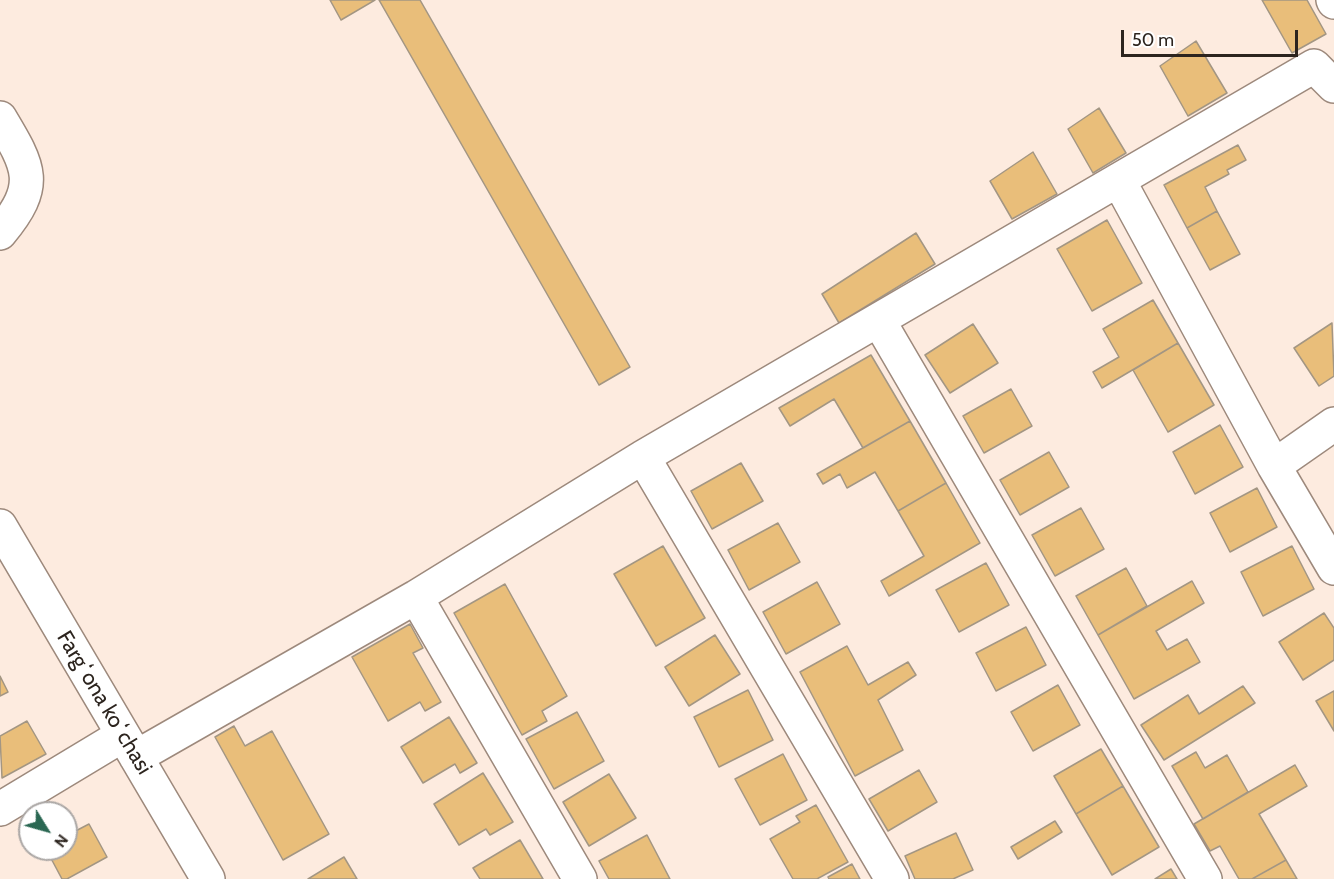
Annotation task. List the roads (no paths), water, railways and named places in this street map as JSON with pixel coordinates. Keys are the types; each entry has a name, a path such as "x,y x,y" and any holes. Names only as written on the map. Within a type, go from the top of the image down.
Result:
{"street":[{"path":"0,809 129,746 416,597 643,457 1119,181 1327,69"},
{"path":"0,118 22,155 27,177 20,209 0,233"},
{"path":"1119,181 1274,466 1334,568"},
{"path":"879,321 1205,879"},
{"path":"1274,466 1334,424"},
{"path":"643,457 892,879"},
{"name":"Fargʻona koʻchasi","path":"0,526 208,879"},
{"path":"416,597 580,879"}]}
